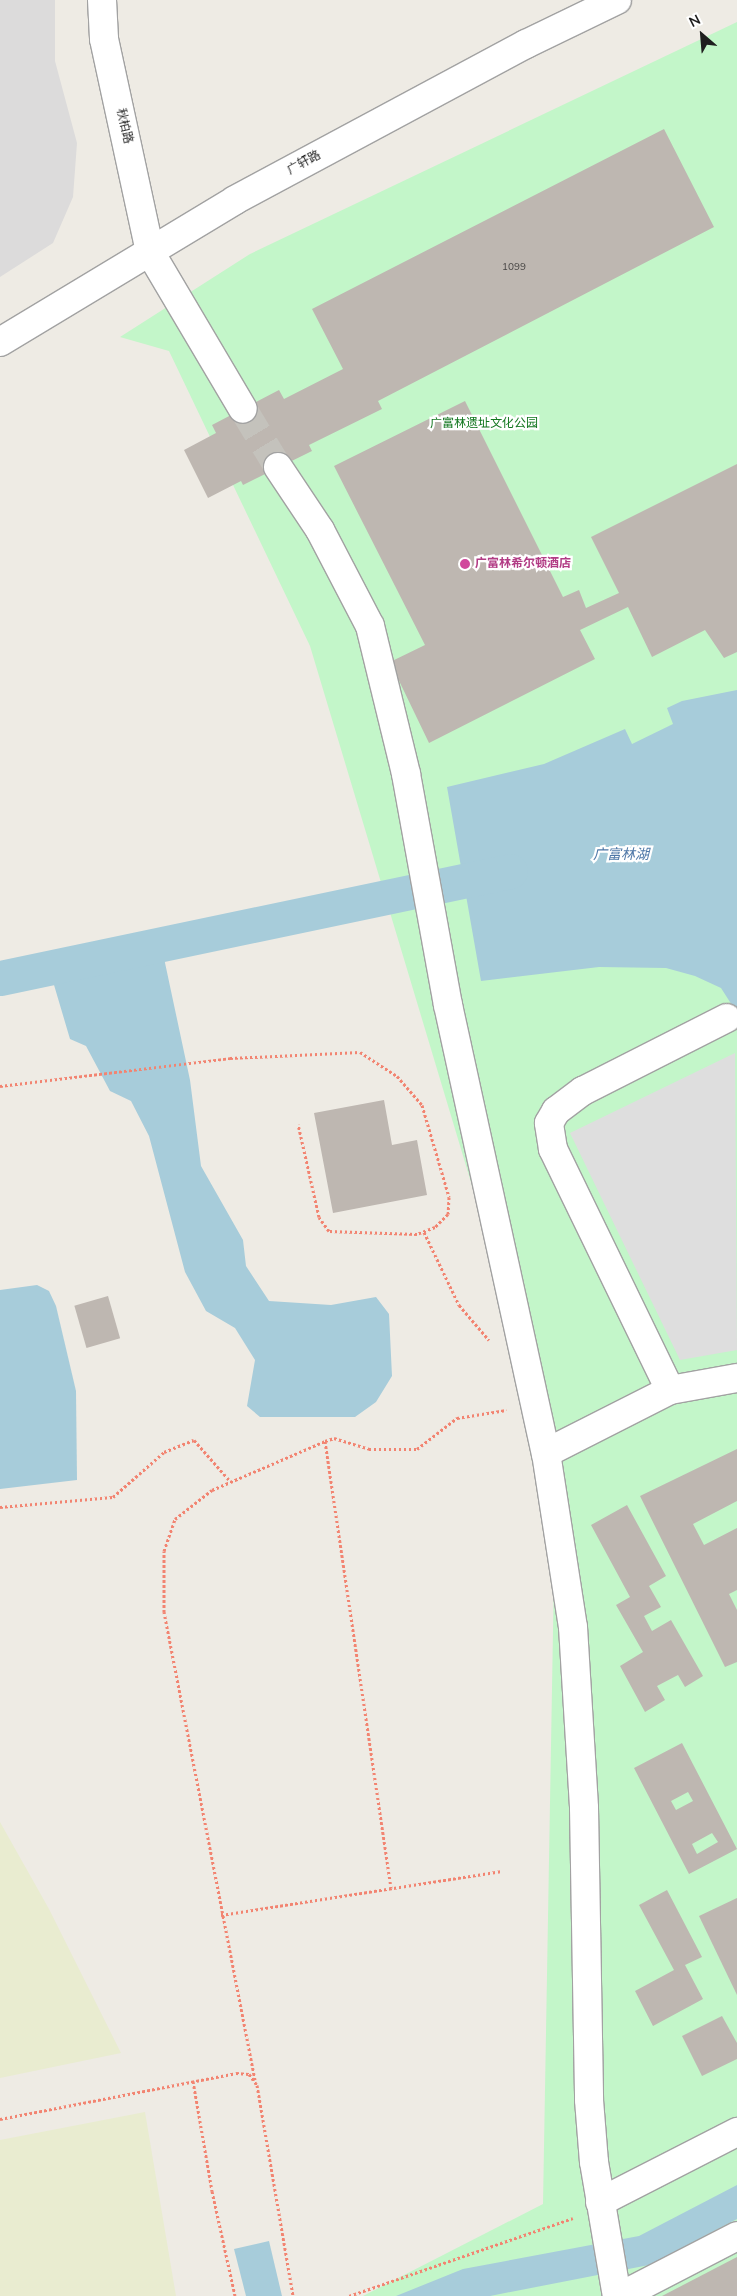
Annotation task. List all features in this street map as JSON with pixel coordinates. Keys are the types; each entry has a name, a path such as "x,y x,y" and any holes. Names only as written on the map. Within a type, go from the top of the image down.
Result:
{"street":[{"name":"秋柏路","path":"102,0 104,39 150,252 243,409"},
{"name":"广轩路","path":"0,342 235,200 380,122 617,0"},
{"path":"278,468 320,530 366,615 406,774 448,1005 546,1453 573,1627 584,1808 589,2100 604,2230 618,2292 737,2236"},
{"path":"670,1390 553,1149 549,1123 556,1111 583,1091 727,1018"},
{"path":"546,1453 670,1390 737,1378"},
{"path":"600,2202 737,2132"}],"path":[{"path":"0,1086 230,1058 360,1052 398,1076 427,1116 448,1197 448,1214 424,1232 343,1234 325,1228 298,1124"},
{"path":"424,1232 441,1271 472,1322 491,1341 525,1356"},
{"path":"293,2296 285,2232 275,2200 255,2080 221,1915 164,1612 164,1551 175,1519 230,1480 325,1441 334,1438 369,1449 417,1448 457,1418 536,1404"},
{"path":"0,1507 113,1496 164,1452 194,1440 230,1480"},
{"path":"325,1441 391,1888"},
{"path":"221,1915 501,1871"},
{"path":"0,2119 236,2073 249,2074 255,2080"},
{"path":"193,2081 212,2191 235,2296"},
{"path":"349,2296 565,2222 600,2202"}],"shaded area":[{"path":"0,0 55,0 55,61 77,143 73,197 53,243 0,277"},
{"path":"735,1053 737,1350 680,1360 570,1133"}],"green space":[{"name":"广富林遗址文化公园","path":"737,22 737,2296 363,2296 543,2204 554,1573 488,1239 310,646 169,351 120,337 250,254"},
{"path":"0,1822 49,1909 121,2053 0,2078"},
{"path":"145,2112 176,2296 0,2296 0,2140"}],"water":[{"name":"广富林湖","path":"737,690 737,1013 721,988 695,976 666,968 599,967 481,981 447,787 544,764 625,729 632,744 673,724 667,708 682,701"},
{"path":"161,944 190,1080 201,1166 243,1240 246,1266 269,1301 331,1305 376,1297 389,1314 392,1376 376,1402 355,1417 260,1417 247,1406 255,1360 235,1328 206,1311 185,1272 149,1136 131,1101 110,1091 86,1046 70,1039 49,968"},
{"path":"37,1285 49,1291 56,1306 76,1391 77,1480 0,1489 0,1290"},
{"path":"737,2185 737,2219 649,2265 490,2296 396,2296 463,2269 639,2236"},
{"path":"269,2241 282,2296 246,2296 234,2249"}],"building":[{"path":"664,129 714,227 378,401 382,409 309,445 312,451 243,485 241,481 208,498 184,450 216,433 212,425 279,390 284,399 343,369 312,309"},
{"name":"广富林希尔顿酒店","path":"465,401 563,597 579,590 586,608 619,593 591,537 737,464 737,652 724,658 705,630 652,657 628,607 580,630 595,659 429,743 390,662 425,645 334,466"},
{"path":"384,1100 392,1145 417,1140 427,1195 333,1213 314,1113"},
{"path":"108,1296 120,1338 86,1348 74,1306"},
{"path":"737,1449 737,1501 693,1524 704,1545 737,1528 737,1590 729,1594 737,1610 737,1662 725,1667 640,1496"},
{"path":"627,1505 666,1576 649,1586 661,1607 644,1616 652,1631 671,1620 703,1676 685,1687 678,1675 657,1686 665,1700 645,1712 620,1666 643,1652 616,1605 630,1597 591,1525"},
{"path":"682,1743 737,1849 689,1874 634,1768","holes":["688,1792 693,1801 676,1810 671,1801","712,1833 718,1842 697,1854 692,1844"]},
{"path":"667,1890 702,1957 685,1965 703,1999 653,2026 635,1991 674,1970 639,1905"},
{"path":"737,1898 737,1995 699,1916"},
{"path":"722,2016 737,2043 737,2059 702,2076 682,2036"},
{"path":"737,2257 737,2296 662,2296"}],"waterway":[{"path":"0,978 510,871"}],"tunnel":[{"path":"243,409 278,467"}],"place":[{"name":"广富林希尔顿酒店","path":"465,564"}]}
